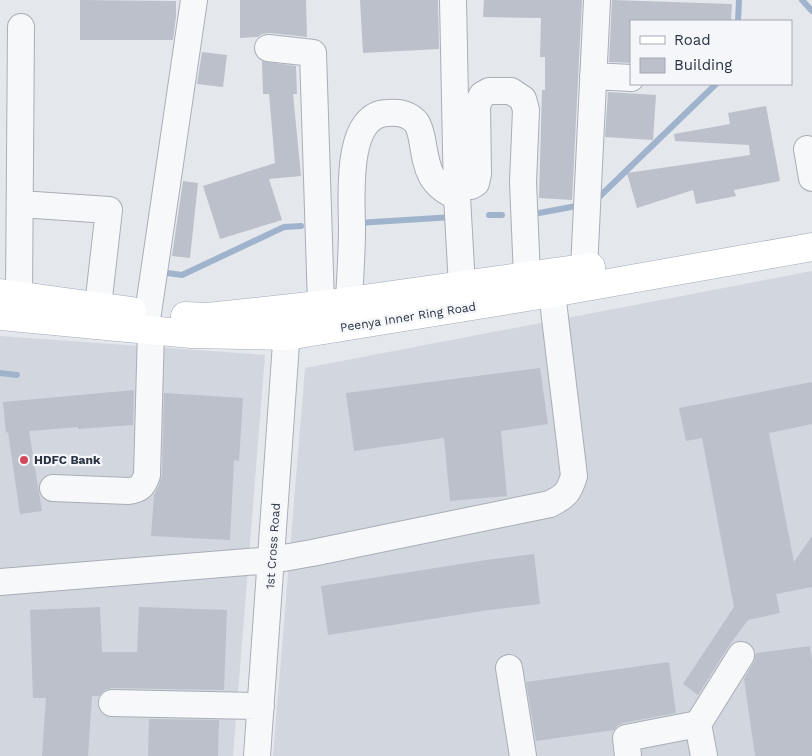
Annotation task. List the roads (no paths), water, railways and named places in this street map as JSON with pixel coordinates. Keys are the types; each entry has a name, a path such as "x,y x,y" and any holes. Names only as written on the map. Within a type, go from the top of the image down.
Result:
{"main road":[{"name":"Peenya Inner Ring Road","path":"0,316 149,322 208,317 349,301 584,269 812,230"},
{"name":"Peenya Inner Ring Road","path":"10,294 98,306 191,334 287,336 552,293 812,247"}],"street":[{"path":"53,488 137,491 144,485 147,475 149,322 194,0"},
{"path":"453,0 457,192 462,286"},
{"path":"584,269 598,0"},
{"path":"10,294 20,204 21,27"},
{"path":"268,48 314,54 322,304"},
{"path":"593,76 630,78"},
{"path":"349,301 352,223 351,169 359,136 368,120 383,112 402,112 416,122 421,135 428,170 433,181 448,193 457,192 476,183 478,174 477,105 482,95 489,91 511,91 523,99 526,110 523,182 527,277"},
{"path":"807,150 812,178"},
{"path":"20,204 109,210 98,306"},
{"path":"0,582 272,560 550,504 562,498 570,489 574,476 552,293"},
{"name":"1st Cross Road","path":"257,756 289,308"},
{"path":"704,756 698,724 741,655"},
{"path":"509,668 523,756"},
{"path":"112,703 261,706"},
{"path":"628,756 626,738 698,724"}],"waterway":[{"path":"738,20 739,0"},
{"path":"802,0 812,11"},
{"path":"596,200 715,85"},
{"path":"539,213 582,205"},
{"path":"489,215 502,215"},
{"path":"358,223 453,217"},
{"path":"167,273 182,275 284,227 301,226"},
{"path":"0,373 17,375"}],"place":[{"name":"HDFC Bank","path":"24,460"}]}
